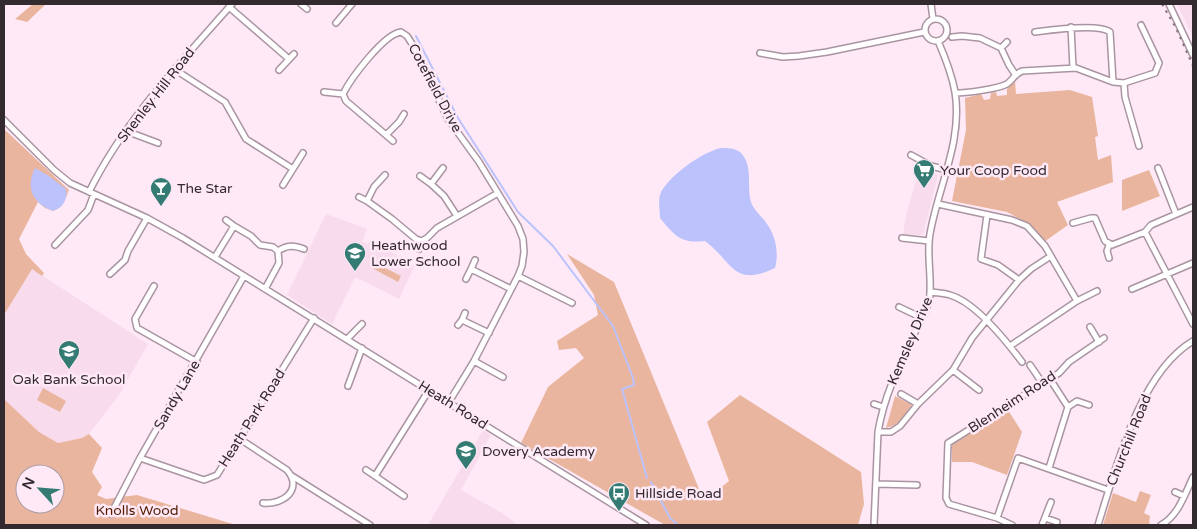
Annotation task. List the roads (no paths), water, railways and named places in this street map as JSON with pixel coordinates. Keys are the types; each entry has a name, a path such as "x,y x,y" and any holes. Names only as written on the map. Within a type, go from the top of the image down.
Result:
{"street":[{"path":"301,4 307,9"},
{"path":"336,22 352,4"},
{"path":"931,4 933,20"},
{"path":"1168,4 1193,55"},
{"path":"230,5 289,59"},
{"name":"Shenley Hill Road","path":"55,245 88,210 91,193 102,166 126,131 174,69 230,5"},
{"path":"933,20 942,21 947,28 945,36 938,42 930,40 924,32 926,24 933,20"},
{"path":"955,93 972,92 1007,84 1016,74 1022,71 1072,68 1113,82 1124,83 1155,73 1159,63 1141,25"},
{"path":"1035,32 1071,28 1103,28 1110,32 1113,82"},
{"path":"1071,28 1072,68"},
{"name":"Cotefield Drive","path":"343,94 365,62 376,50 397,32 401,32 414,46 448,119 498,193 523,239 524,252 518,276 474,361 449,402"},
{"path":"760,53 784,57 799,56 924,32"},
{"path":"952,37 980,38 1001,48 1009,65 1016,74"},
{"name":"Kemsley Drive","path":"874,525 878,432 883,407 897,367 929,302 931,292 929,241 954,140 956,117 955,93 938,42"},
{"path":"1001,48 1007,42"},
{"path":"279,70 294,54"},
{"path":"174,69 225,102 246,139 293,169"},
{"path":"1124,83 1125,97 1139,146"},
{"path":"324,92 343,94 346,101 393,141"},
{"path":"386,135 404,114"},
{"name":"Heath Road","path":"4,120 54,170 70,183 147,218 214,257 646,525"},
{"path":"126,131 158,143"},
{"path":"283,185 303,153"},
{"path":"911,155 931,166 947,170"},
{"path":"431,184 443,168"},
{"path":"1158,168 1176,214"},
{"path":"367,201 374,187 385,175"},
{"path":"420,176 444,196 457,216"},
{"path":"419,249 422,241 437,228 498,193"},
{"path":"359,197 392,219 416,239 422,241"},
{"path":"938,204 1012,220 1027,226 1051,256 1077,301"},
{"path":"1109,245 1145,232 1151,225 1193,207"},
{"path":"987,215 981,259 998,264 1019,280"},
{"path":"110,274 125,260 128,251 147,218"},
{"path":"1072,224 1095,218 1105,241 1109,245"},
{"path":"226,220 251,236 260,245 278,251"},
{"path":"214,257 234,226"},
{"path":"1145,232 1193,324"},
{"path":"902,238 929,241"},
{"path":"1109,245 1107,251 1109,258"},
{"path":"278,251 284,247 292,246 304,249"},
{"path":"265,289 279,263 278,251"},
{"path":"878,432 891,432 900,426 918,404 953,370 985,320 1019,280 1031,269 1051,256"},
{"path":"466,279 475,260"},
{"path":"1132,289 1193,263"},
{"path":"471,270 511,289"},
{"name":"Sandy Lane","path":"111,514 140,458 197,362 244,276"},
{"path":"518,276 572,302"},
{"path":"154,286 135,319 137,328 197,362"},
{"path":"1010,346 1077,301 1097,291"},
{"path":"931,292 951,295 960,300 985,320 1010,346 1022,362"},
{"path":"900,307 922,318"},
{"path":"458,325 465,313"},
{"name":"Heath Park Road","path":"140,458 204,480 217,475 314,318"},
{"path":"462,320 489,333"},
{"path":"347,339 362,324"},
{"name":"Blenheim Road","path":"997,518 949,504 946,498 948,443 1043,384 1059,373 1069,362 1102,340 1090,327"},
{"name":"Churchill Road","path":"1098,525 1108,490 1132,424 1148,391 1177,352 1193,341"},
{"path":"348,386 362,348"},
{"path":"474,361 503,377"},
{"path":"1030,365 1043,384"},
{"path":"953,370 979,390"},
{"path":"1050,379 1068,407"},
{"path":"375,476 429,390"},
{"path":"901,394 918,404"},
{"path":"1049,468 1068,407 1077,401 1089,405"},
{"path":"874,404 883,407"},
{"path":"240,439 287,470 292,476 370,525"},
{"path":"1012,525 997,518 1018,458 1108,490"},
{"path":"366,470 404,496"},
{"path":"263,502 272,504 280,502 288,496 293,486 292,476"},
{"path":"1161,525 1174,514 1193,477"},
{"path":"876,484 917,486"},
{"path":"1175,492 1184,496"},
{"path":"1042,525 1051,502"},
{"path":"1045,518 1058,522"}],"water":[{"path":"721,148 737,150 744,157 749,173 751,202 765,221 775,240 777,257 775,268 750,275 742,274 728,264 705,241 684,240 670,230 660,218 660,195 670,180 696,159"},
{"path":"35,168 66,189 64,203 57,210 53,211 40,204 33,194 31,182"}],"waterway":[{"path":"416,36 458,118 518,212 553,246 613,326 633,378 634,385 622,389 647,478"},
{"path":"651,482 670,518 678,525"}],"railway":[{"path":"1162,4 1176,28 1193,66"}],"place":[{"name":"Your Coop Food","path":"924,189"},
{"name":"The Star","path":"161,207"},
{"name":"Heathwood Lower School","path":"355,272"},
{"name":"Oak Bank School","path":"69,370"},
{"name":"Dovery Academy","path":"466,470"},
{"name":"Hillside Road","path":"619,512"}],"park label":[{"name":"Knolls Wood","path":"137,510"}]}
